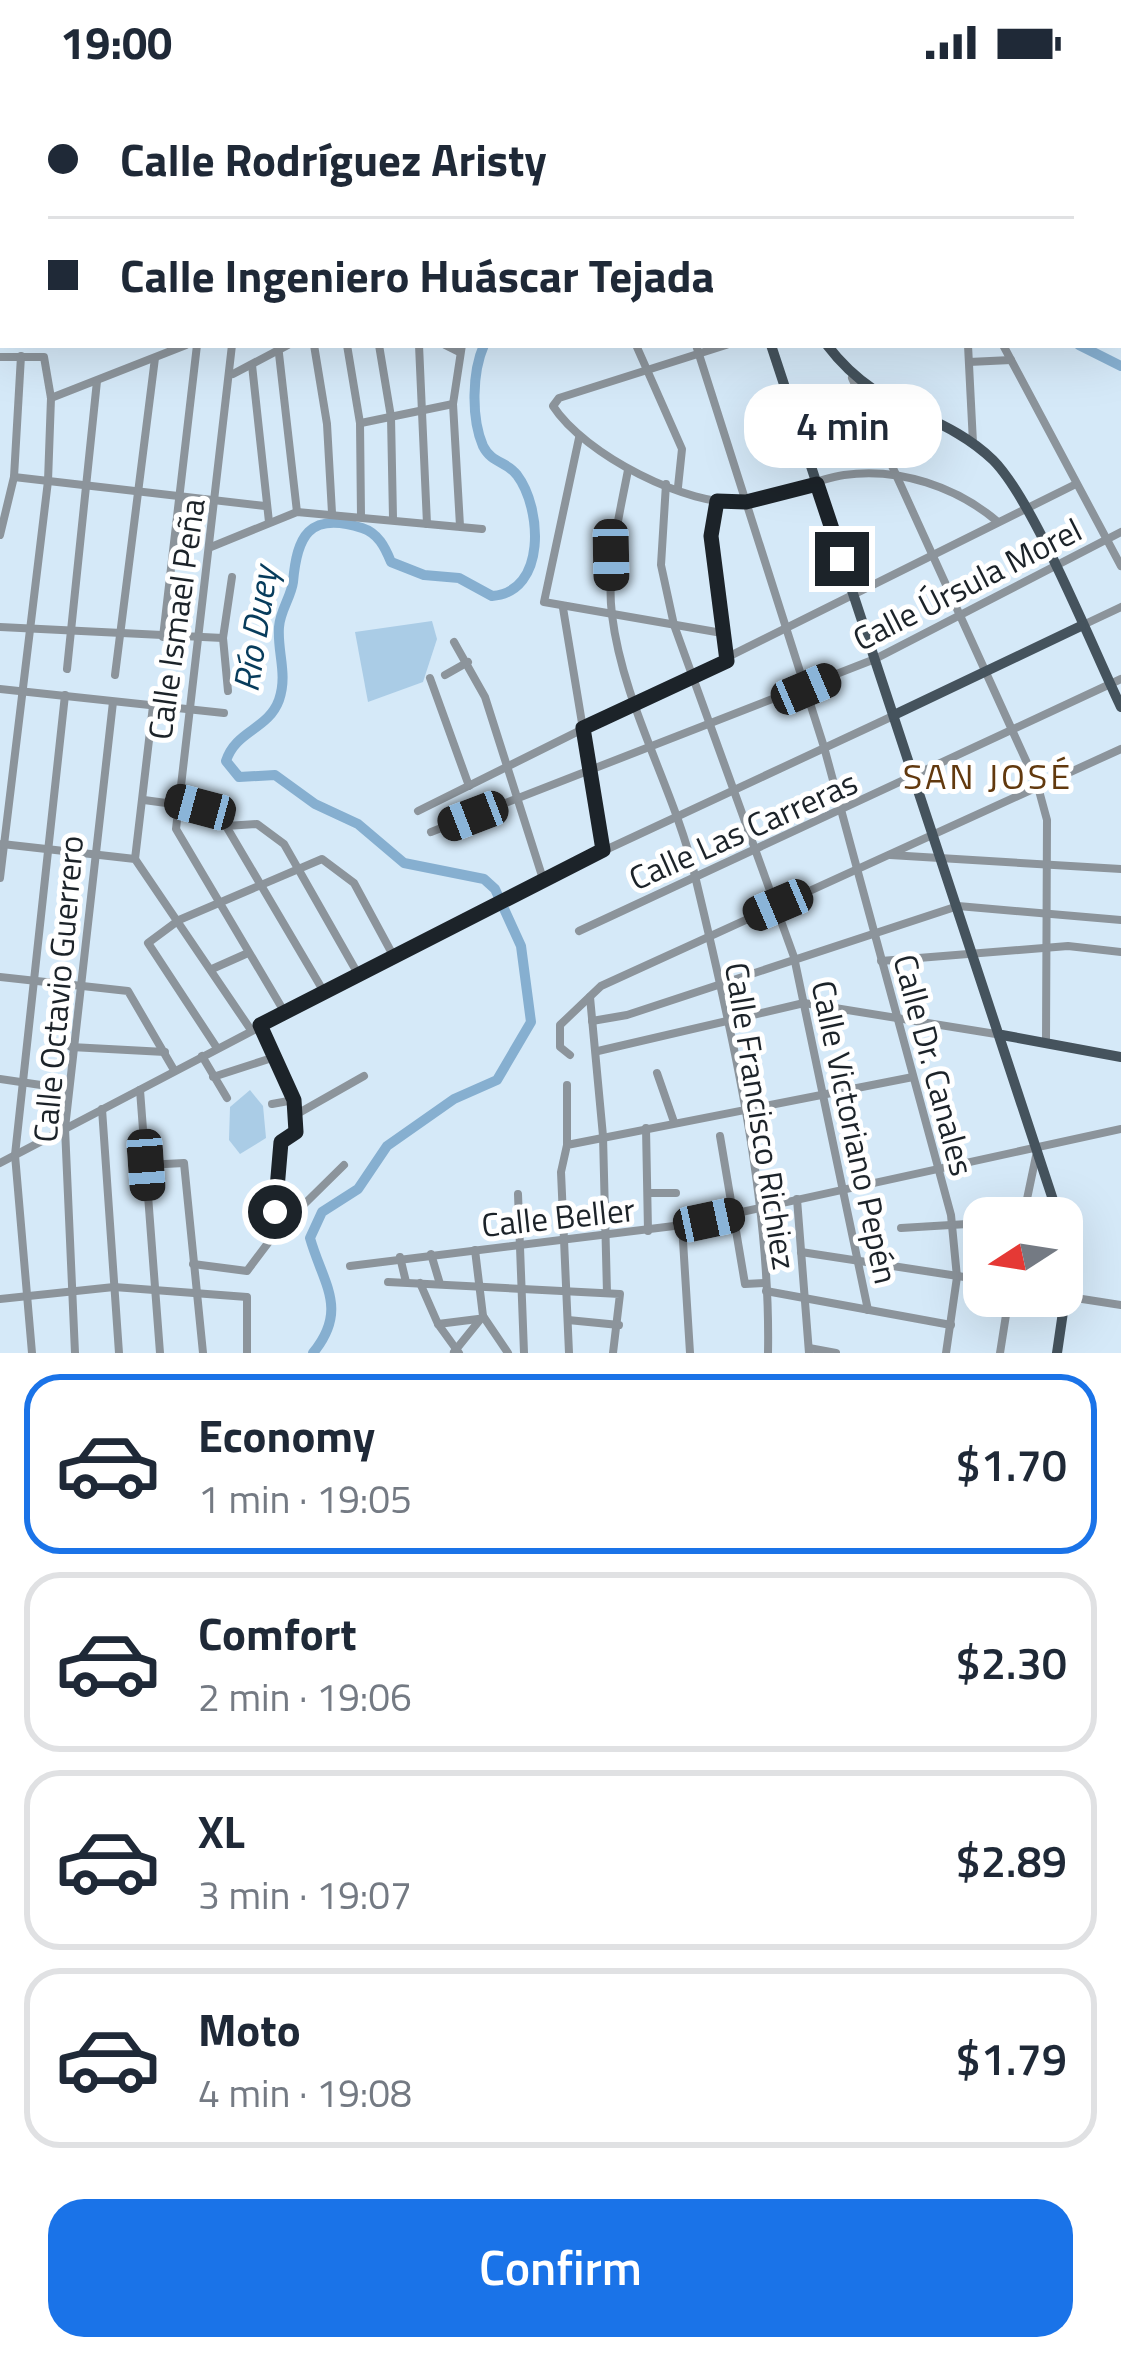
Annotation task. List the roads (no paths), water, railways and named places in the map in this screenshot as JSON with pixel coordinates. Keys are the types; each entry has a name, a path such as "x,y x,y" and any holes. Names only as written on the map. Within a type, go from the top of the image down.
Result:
{"main road":[{"path":"772,348 1052,1197"},
{"path":"829,348 853,378 993,461 1024,509 1082,626 1116,682 1121,707"},
{"path":"894,716 1082,626"},
{"path":"1002,1035 1121,1057"},
{"path":"1057,1353 1061,1317"}],"street":[{"path":"51,398 179,348"},
{"path":"163,637 197,348"},
{"name":"Calle Ismael Peña","path":"232,348 233,374 175,800 178,841 285,1013"},
{"path":"233,374 279,348"},
{"path":"282,348 297,512"},
{"path":"314,348 327,424 332,513"},
{"path":"348,348 360,423 362,516"},
{"path":"380,348 391,417 393,518"},
{"path":"419,348 427,524"},
{"path":"460,348 453,404 460,526"},
{"path":"638,348 663,415 682,449 678,487"},
{"path":"968,348 973,445"},
{"path":"1005,348 1121,566"},
{"path":"699,349 554,402 579,438 628,470 717,501 746,502 843,475 897,476 961,494 998,522"},
{"name":"Calle Dr. Canales","path":"699,349 824,748 953,1225 957,1276 946,1353"},
{"path":"0,535 5,495 14,477 22,356"},
{"path":"0,357 44,357 51,398 47,481 0,878"},
{"path":"115,675 154,358"},
{"path":"969,362 1011,360"},
{"path":"252,364 269,522"},
{"path":"853,378 1038,787 1047,820 1046,1042"},
{"path":"68,669 97,382"},
{"path":"360,423 453,404"},
{"path":"579,438 543,600 562,608 722,633"},
{"name":"Calle Francisco Richiez","path":"628,470 611,555 612,614 635,702 679,816 695,877 760,1209 768,1353"},
{"path":"14,477 265,506"},
{"name":"Calle Victoriano Pepén","path":"666,484 661,565 674,625 794,958 868,1310"},
{"path":"418,811 635,702 692,679 1076,484"},
{"path":"717,501 711,536 727,661"},
{"path":"210,548 297,512 482,529"},
{"name":"Calle Úrsula Morel","path":"431,832 875,659 1121,532"},
{"path":"228,691 224,638 232,577"},
{"path":"1082,626 1121,607"},
{"path":"562,608 603,850"},
{"path":"0,627 224,638"},
{"path":"454,642 469,662 543,879"},
{"path":"445,675 469,662"},
{"path":"430,678 469,786"},
{"name":"Calle Las Carreras","path":"579,931 1116,682"},
{"path":"0,689 224,713"},
{"path":"32,1353 15,1154 65,695"},
{"name":"Calle Octavio Guerrero","path":"75,1353 65,1128 113,702"},
{"path":"153,706 135,859 256,1028 294,1100 296,1132 281,1142 277,1232"},
{"path":"0,1162 543,879 894,716"},
{"path":"570,1055 560,1047 560,1025 601,986 1121,749"},
{"path":"144,800 175,800 207,809 226,826 324,992"},
{"path":"226,826 252,823 266,829 298,867 358,974"},
{"path":"2,844 135,859"},
{"path":"888,855 1121,868"},
{"path":"217,1048 147,941 179,920 322,859 349,877 394,957"},
{"path":"592,1021 958,906 1121,920"},
{"path":"881,961 1047,947 1121,952"},
{"path":"212,969 248,952"},
{"path":"0,977 132,994 174,1070"},
{"path":"590,997 603,1136 607,1293"},
{"path":"598,1051 803,1003 1002,1035"},
{"path":"71,1047 164,1052"},
{"path":"202,1056 227,1098"},
{"path":"213,1077 275,1057"},
{"path":"657,1073 674,1122"},
{"path":"297,1114 364,1076"},
{"path":"566,1147 913,1077"},
{"path":"0,1079 68,1089"},
{"path":"567,1085 564,1242 569,1353"},
{"path":"140,1090 160,1353"},
{"path":"272,1105 294,1100"},
{"path":"102,1109 119,1353"},
{"path":"646,1128 647,1231"},
{"name":"Calle Beller","path":"350,1266 400,1256 682,1226 1121,1129"},
{"path":"720,1136 745,1284 805,1301 951,1325"},
{"path":"1027,1197 1036,1147"},
{"path":"146,1165 184,1163 202,1353"},
{"path":"193,1264 247,1270 277,1232 344,1165"},
{"path":"647,1193 676,1193"},
{"path":"518,1194 524,1353"},
{"path":"796,1199 809,1350 836,1353"},
{"path":"901,1228 963,1224"},
{"path":"682,1226 690,1353"},
{"path":"475,1250 481,1317 508,1353"},
{"path":"801,1252 963,1277"},
{"path":"430,1254 440,1284"},
{"path":"400,1256 406,1282"},
{"path":"388,1282 622,1295 613,1353"},
{"path":"420,1283 456,1352 481,1317"},
{"path":"0,1299 114,1287 249,1298 247,1353"},
{"path":"1083,1299 1121,1305"},
{"path":"438,1324 481,1317"},
{"path":"1000,1353 1006,1317"},
{"path":"568,1320 619,1324"}],"waterway":[{"name":"Río Duey","path":"313,1353 330,1323 331,1309 310,1238 322,1212 358,1189 387,1146 454,1099 497,1080 531,1022 521,946 495,889 484,879 404,863 358,824 315,804 275,775 239,777 226,761 279,700 283,681 280,621 302,541 317,526 362,528 380,541 391,562 424,575 459,578 492,596 510,591 523,580 531,565 535,527 517,475 487,452 479,435 475,381 483,348"},
{"path":"1085,348 1121,366"}],"district":[{"name":"SAN JOSÉ","path":"988,776"}]}
